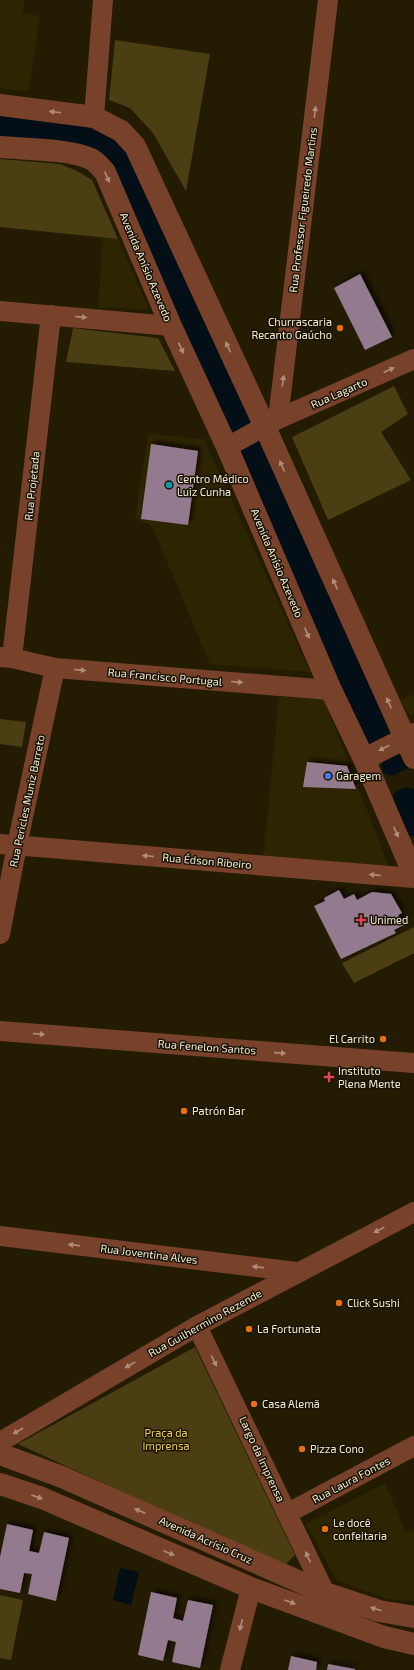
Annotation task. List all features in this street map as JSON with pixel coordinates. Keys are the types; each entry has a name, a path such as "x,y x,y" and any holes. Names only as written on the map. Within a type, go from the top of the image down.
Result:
{"street":[{"path":"0,105 94,117 103,0"},
{"name":"Rua Professor Figueiredo Martins","path":"252,434 328,0"},
{"name":"Avenida Anísio Azevedo","path":"94,117 121,131 135,146 252,434 331,690 364,759 414,875"},
{"name":"Avenida Anísio Azevedo","path":"0,147 78,154 99,164 105,172 171,326 252,434 409,736 414,758"},
{"path":"0,311 171,326"},
{"name":"Rua Projetada","path":"6,658 51,315"},
{"name":"Rua Lagarto","path":"252,434 414,359"},
{"name":"Rua Francisco Portugal","path":"6,658 55,668 331,690"},
{"name":"Rua Pericles Muniz Barreto","path":"0,934 8,845 55,668"},
{"path":"364,759 409,736"},
{"name":"Rua Édson Ribeiro","path":"8,845 414,878"},
{"name":"Rua Fenelon Santos","path":"0,1031 414,1063"},
{"name":"Rua Guilhermino Rezende","path":"0,1442 197,1326 297,1272 414,1212"},
{"name":"Rua Joventina Alves","path":"0,1236 297,1272"},
{"name":"Largo da Imprensa","path":"197,1326 288,1513 325,1593"},
{"name":"Rua Laura Fontes","path":"288,1513 414,1446"},
{"name":"Avenida Acrísio Cruz","path":"0,1454 62,1477 325,1593 379,1611 414,1617"},
{"path":"0,1484 42,1498 251,1588 384,1637 414,1644"},
{"path":"230,1670 251,1588"}],"shaded area":[{"path":"0,0 24,0 23,13 40,16 29,91 0,88"},
{"path":"103,238 118,239 149,309 98,308"},
{"path":"148,434 204,439 310,672 210,664 152,526 135,518"},
{"path":"414,694 414,714 409,714 400,700"},
{"path":"279,697 324,699 389,867 263,860"},
{"path":"385,1483 406,1533 414,1529 414,1601 388,1599 338,1581 332,1573 306,1524"},
{"path":"120,1568 139,1572 131,1605 113,1600"}],"green space":[{"path":"115,40 210,54 186,191 153,133 130,108 109,100"},
{"path":"0,159 60,164 77,171 92,180 118,239 0,227"},
{"path":"73,328 158,338 175,371 66,362"},
{"path":"394,386 408,414 381,432 411,480 328,520 292,437"},
{"path":"0,719 26,722 22,747 0,744"},
{"path":"414,927 414,953 354,983 342,963"},
{"name":"Praça da Imprensa","path":"195,1347 295,1555 284,1566 18,1444"},
{"path":"0,1595 23,1600 11,1660 0,1658"}],"building":[{"path":"360,274 392,337 365,350 334,288"},
{"name":"Centro Médico Luiz Cunha","path":"151,444 198,451 188,525 141,519"},
{"name":"Garagem","path":"307,762 347,766 356,789 303,787"},
{"name":"Unimed","path":"339,890 344,899 354,894 357,900 372,892 391,894 402,913 398,915 404,925 394,930 396,933 341,959 314,906 325,901 324,898"},
{"path":"7,1524 33,1530 29,1551 39,1553 44,1532 69,1538 56,1601 28,1594 32,1574 24,1573 20,1593 0,1589 0,1557"},
{"path":"151,1592 177,1598 173,1618 183,1621 188,1600 213,1605 200,1668 172,1662 176,1642 168,1640 163,1661 138,1655"},
{"path":"291,1656 317,1662 316,1670 288,1670"},
{"path":"328,1664 355,1669 355,1670 327,1670"}],"waterway":[{"path":"0,128 99,140 116,154 376,733"},
{"path":"391,766 403,760"},
{"path":"407,804 414,820"}],"place":[{"name":"Churrascaria Recanto Gaúcho","path":"340,328"},
{"name":"Centro Médico Luiz Cunha","path":"169,485"},
{"name":"Garagem","path":"328,776"},
{"name":"Unimed","path":"361,920"},
{"name":"El Carrito","path":"383,1039"},
{"name":"Instituto Plena Mente","path":"329,1077"},
{"name":"Patrón Bar","path":"184,1111"},
{"name":"Click Sushi","path":"339,1303"},
{"name":"La Fortunata","path":"249,1329"},
{"name":"Casa Alemã","path":"254,1404"},
{"name":"Pizza Cono","path":"302,1449"},
{"name":"Le docê confeitaria","path":"325,1529"}]}
